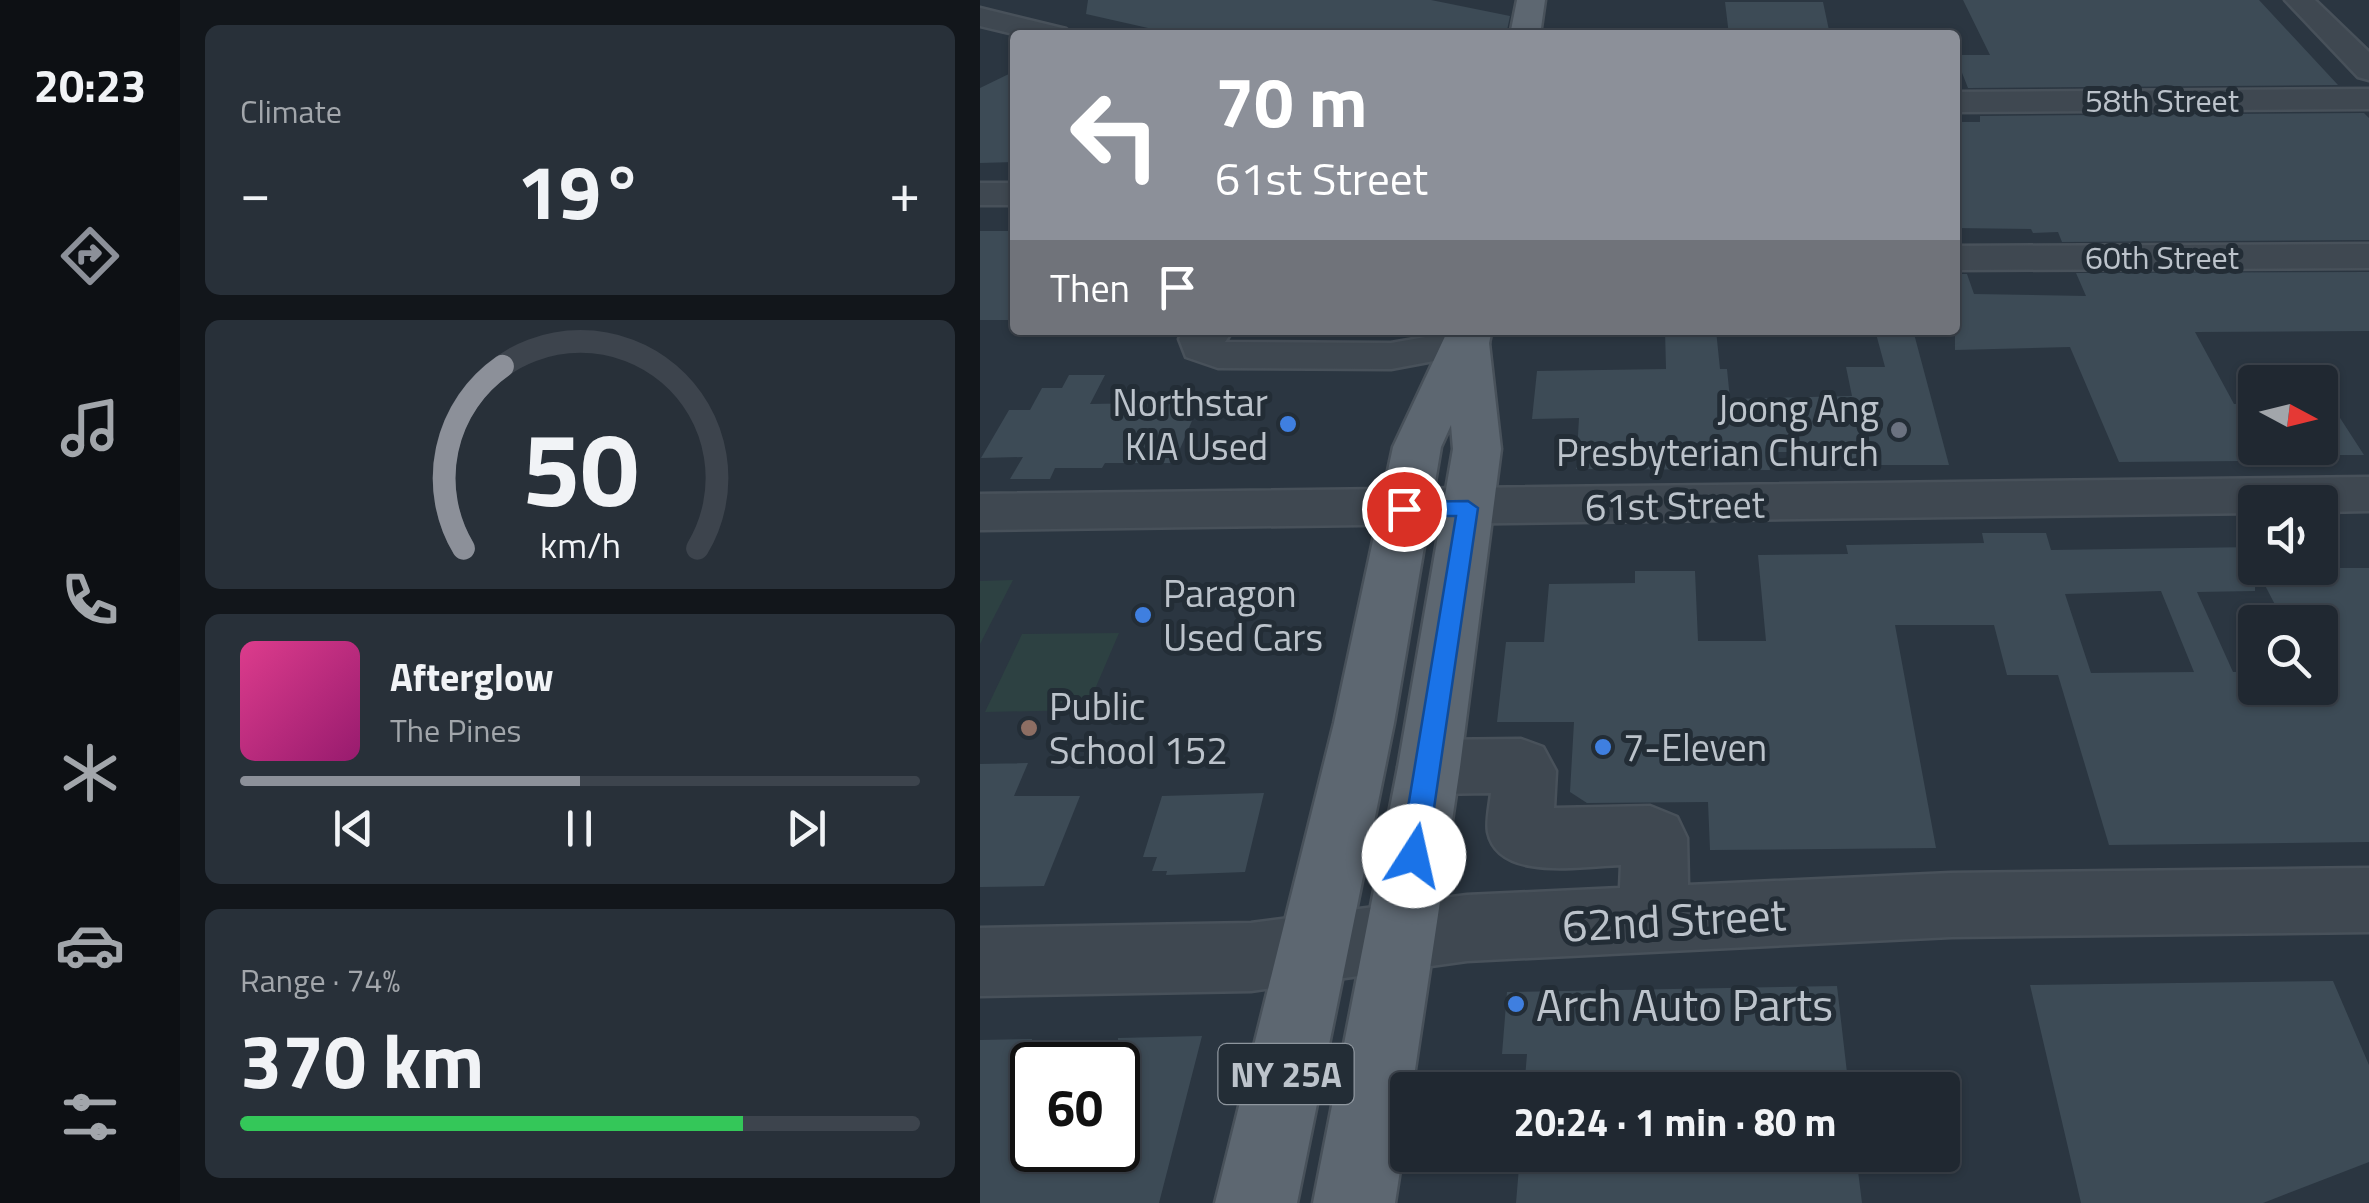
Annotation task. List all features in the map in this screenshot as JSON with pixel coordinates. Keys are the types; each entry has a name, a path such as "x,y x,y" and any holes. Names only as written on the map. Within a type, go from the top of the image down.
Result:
{"main road":[{"path":"1526,30 1531,0"},
{"name":"NY 25A","path":"1354,1203 1429,767 1477,449 1468,336"},
{"name":"NY 25A","path":"1256,1203 1364,723 1417,447 1468,336"}],"street":[{"path":"2299,0 2369,70"},
{"path":"980,17 1035,30"},
{"name":"58th Street","path":"1960,102 2369,99"},
{"path":"980,194 1010,194"},
{"name":"60th Street","path":"1960,258 2369,256"},
{"path":"1206,335 1202,348 1218,355 1391,356 1468,336"},
{"name":"61st Street","path":"980,512 2369,494"},
{"path":"1429,767 1521,766 1525,771 1520,831 1529,838 1650,835 1654,838 1654,920"},
{"name":"62nd Street","path":"980,962 1251,957 1466,928 1950,905 2369,900"}],"green space":[{"path":"1013,580 980,644 980,581"},
{"path":"1119,633 1086,710 985,712 1022,634"}],"building":[{"path":"1088,0 1431,0 1510,16 1507,30 1157,30 1086,14"},
{"path":"1963,0 2259,0 2338,85 1968,88 1960,55 1990,55"},
{"path":"1725,2 1823,2 1829,30 1728,30"},
{"path":"1010,73 1010,162 980,163 980,88"},
{"path":"2364,113 2369,118 2369,240 2062,242 2058,232 1960,228 1960,122 1980,122 1980,116"},
{"path":"980,231 1010,231 1010,320 980,320"},
{"path":"2369,272 2369,331 2195,332 2234,404 2238,404 2238,461 2119,462 2070,347 1955,350 1955,335 1960,335 1960,274 1967,274 1974,294 2086,296 2076,273"},
{"path":"1665,335 1717,335 1720,369 1727,369 1730,399 1852,396 1846,367 1885,367 1876,335 1914,335 1949,465 1865,465 1864,461 1834,461 1832,452 1768,452 1770,470 1576,469 1579,418 1532,419 1537,371 1666,369"},
{"path":"1069,375 1105,375 1090,404 1200,402 1174,463 1105,463 1102,468 1055,468 1050,479 1010,479 1023,457 981,458 1009,410 1030,410 1042,388 1062,388"},
{"path":"2338,415 2364,455 2338,455"},
{"path":"1982,533 2046,533 2051,550 2238,547 2238,585 2255,585 2255,591 2197,592 2233,672 2238,672 2238,705 2338,705 2338,605 2275,605 2265,585 2338,585 2338,568 2369,568 2369,842 2109,845 2058,675 2007,675 1994,625 1895,625 1936,848 1710,850 1708,802 1587,803 1570,792 1574,722 1497,722 1506,642 1544,642 1549,584 1635,583 1635,571 1695,571 1698,641 1766,641 1758,555 1848,554 1846,545 1984,543","holes":["2161,591 2194,672 2091,673 2065,594"]},
{"path":"1028,763 1014,796 1080,796 1044,886 980,887 980,764"},
{"path":"1264,793 1245,872 1166,875 1167,871 1152,871 1157,857 1143,857 1162,796"},
{"path":"2333,981 2369,1065 2369,1162 2263,1203 2081,1203 2030,985"},
{"path":"1837,986 1847,1072 1526,1072 1527,1054 1502,1054 1507,992"},
{"path":"1202,1036 1159,1203 980,1203 980,1040 1032,1039 1010,1042 1010,1172 1140,1172 1140,1042 1118,1042 1118,1038"},
{"path":"1519,1172 1858,1172 1862,1203 1516,1203"}],"place":[{"name":"Northstar KIA Used","path":"1288,424"},
{"name":"Joong Ang Presbyterian Church","path":"1899,430"},
{"name":"Paragon Used Cars","path":"1143,615"},
{"name":"Public School 152","path":"1029,728"},
{"name":"7-Eleven","path":"1603,747"},
{"name":"Arch Auto Parts","path":"1516,1004"}],"route":[{"path":"1404,509 1468,508 1414,856"}]}
